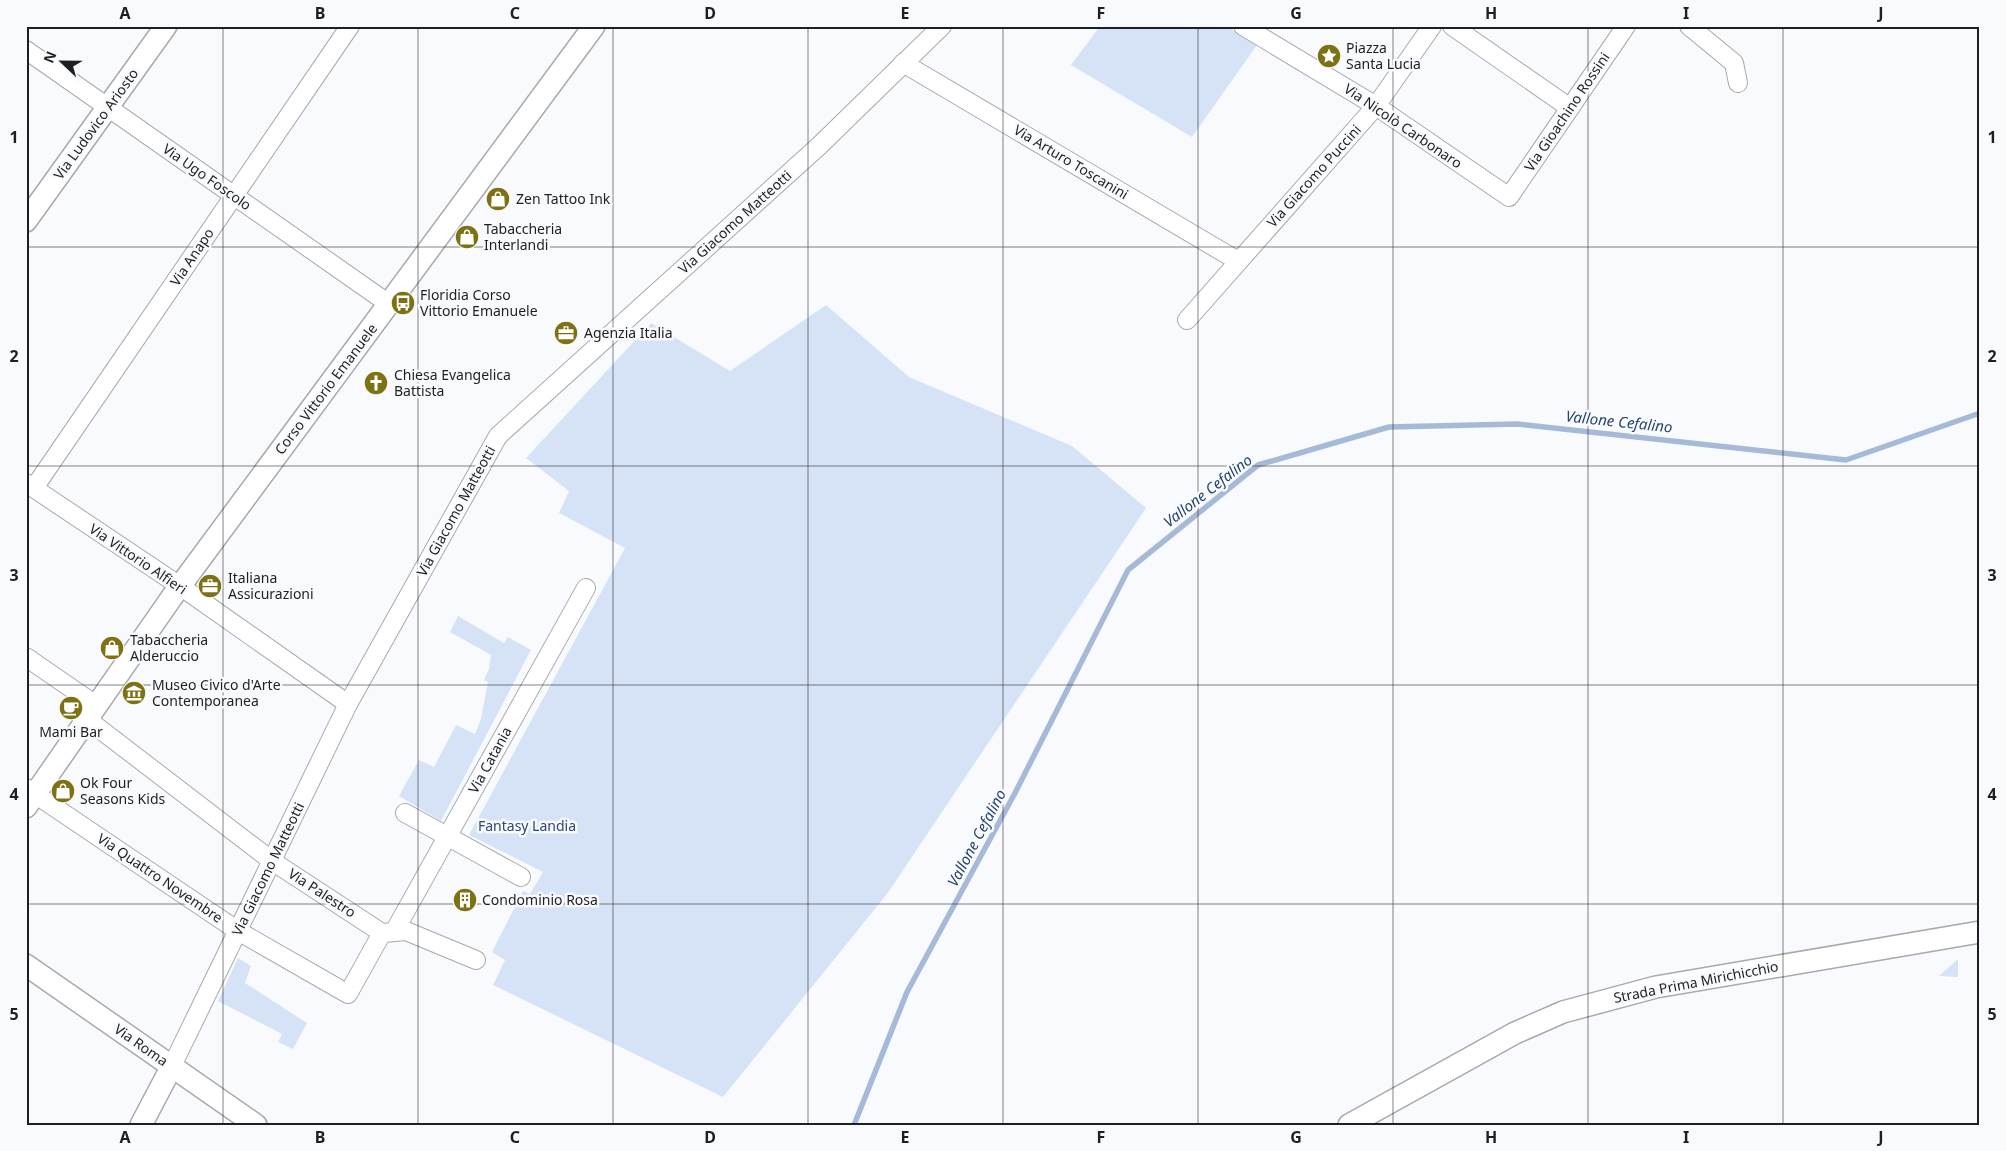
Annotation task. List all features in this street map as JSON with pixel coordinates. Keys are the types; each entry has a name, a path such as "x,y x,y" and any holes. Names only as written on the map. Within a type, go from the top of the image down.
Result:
{"main road":[{"name":"Via Ludovico Ariosto","path":"26,221 166,26"},
{"name":"Corso Vittorio Emanuele","path":"29,797 92,713 180,586 594,26"},
{"name":"Strada Prima Mirichicchio","path":"1349,1125 1515,1033 1563,1012 1656,987 1980,932"},
{"name":"Via Roma","path":"26,965 256,1125"},
{"name":"Via Giacomo Matteotti","path":"141,1125 172,1066"}],"street":[{"name":"Via Anapo","path":"30,485 234,196 350,26"},
{"name":"Via Giacomo Matteotti","path":"172,1066 348,704 498,436 819,146 942,26"},
{"name":"Via Nicolò Carbonaro","path":"1243,26 1376,106 1509,197"},
{"name":"Via Giacomo Puccini","path":"1187,320 1376,106 1432,26"},
{"path":"1452,26 1570,108"},
{"name":"Via Gioachino Rossini","path":"1509,197 1626,26"},
{"path":"1689,26 1734,63 1738,83"},
{"name":"Via Ugo Foscolo","path":"26,50 389,304"},
{"name":"Via Arturo Toscanini","path":"903,63 1238,261"},
{"name":"Via Vittorio Alfieri","path":"30,485 180,586 348,704"},
{"name":"Via Catania","path":"348,994 388,933 447,836 586,588"},
{"name":"Via Palestro","path":"26,657 272,861 388,933 406,932 476,960"},
{"name":"Via Quattro Novembre","path":"29,797 238,931 348,994"},
{"path":"405,813 521,877"}],"green space":[{"path":"1100,26 1226,26 1257,45 1192,137 1071,65"},
{"name":"Fantasy Landia","path":"826,305 909,377 1072,446 1146,508 887,894 723,1097 493,985 505,960 492,952 523,891 530,894 543,872 469,835 625,548 559,513 569,491 526,458 651,323 730,371"},
{"path":"458,616 504,643 508,637 531,650 441,821 399,796 419,760 434,767 456,725 475,734 481,719 488,682 484,680 489,669 491,655 450,632"},
{"path":"238,958 251,966 245,983 307,1023 293,1049 278,1042 282,1034 218,1001"},
{"path":"1958,959 1958,977 1939,976"}],"waterway":[{"name":"Vallone Cefalino","path":"854,1125 907,992 1015,793 1128,570 1258,465 1389,427 1517,424 1846,460 1980,413"}],"place":[{"name":"Piazza Santa Lucia","path":"1329,56"},
{"name":"Zen Tattoo Ink","path":"498,199"},
{"name":"Tabaccheria Interlandi","path":"467,237"},
{"name":"Floridia Corso Vittorio Emanuele","path":"403,303"},
{"name":"Agenzia Italia","path":"566,333"},
{"name":"Chiesa Evangelica Battista","path":"376,383"},
{"name":"Italiana Assicurazioni","path":"210,586"},
{"name":"Tabaccheria Alderuccio","path":"112,648"},
{"name":"Museo Civico d'Arte Contemporanea","path":"134,693"},
{"name":"Mami Bar","path":"71,708"},
{"name":"Ok Four Seasons Kids","path":"63,791"},
{"name":"Condominio Rosa","path":"465,900"}]}
